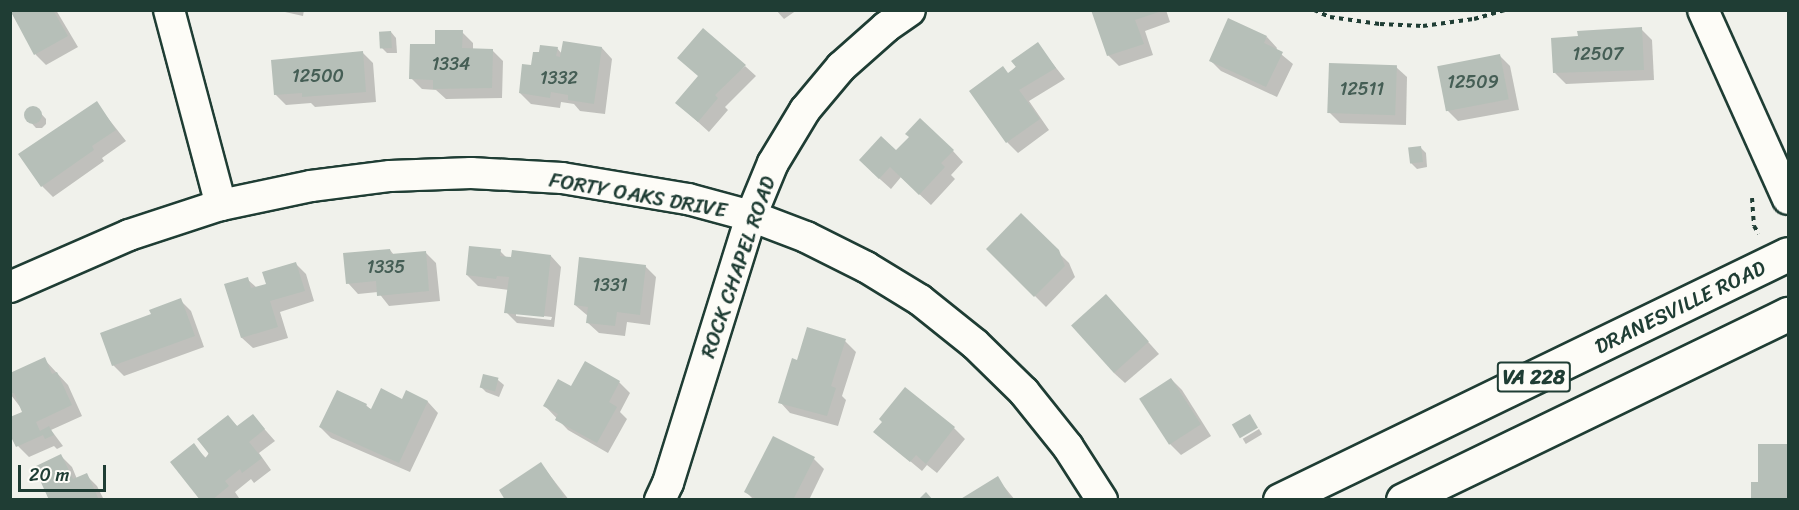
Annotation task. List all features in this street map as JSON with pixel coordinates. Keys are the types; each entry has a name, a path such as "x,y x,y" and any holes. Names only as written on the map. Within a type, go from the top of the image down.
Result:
{"main road":[{"name":"DRANESVILLE ROAD","path":"1280,500 1779,259"},
{"name":"VA 228","path":"1403,500 1788,314"}],"street":[{"path":"169,10 221,205"},
{"name":"ROCK CHAPEL ROAD","path":"660,500 668,483 751,216 773,163 805,110 841,67 886,27 910,10"},
{"path":"1703,10 1788,199"},
{"name":"FORTY OAKS DRIVE","path":"10,287 129,235 221,205 322,184 390,176 471,173 589,181 688,199 751,216 806,237 866,267 920,300 975,344 1031,402 1068,447 1102,500"}],"path":[{"path":"1314,10 1330,17 1380,24 1424,26 1474,19 1505,10"},
{"path":"1748,189 1754,207 1754,226 1779,259"}],"building":[{"path":"10,10 53,10 68,36 34,55"},
{"path":"1091,10 1162,11 1135,20 1144,44 1107,56"},
{"path":"1228,18 1267,36 1264,43 1283,52 1266,87 1209,61"},
{"path":"1642,27 1644,70 1553,73 1551,38 1578,36 1577,31"},
{"path":"703,28 746,65 715,95 718,98 698,122 675,103 698,76 677,58"},
{"path":"435,30 463,30 462,48 493,49 492,88 433,89 433,80 409,79 410,44 435,44"},
{"path":"391,31 392,48 380,49 379,32"},
{"path":"563,41 602,47 594,104 568,100 568,95 551,92 550,98 519,93 522,64 531,65 533,52 539,52 540,45 558,47 556,56 560,57"},
{"path":"1038,42 1056,68 1019,90 1040,119 1006,143 969,91 1003,66 1008,73 1016,67 1011,61"},
{"path":"363,51 366,92 302,97 302,93 274,95 271,60"},
{"path":"1500,54 1509,99 1446,111 1437,66"},
{"path":"1329,63 1397,65 1395,115 1327,113"},
{"path":"97,101 116,130 92,146 94,150 41,187 18,154"},
{"path":"33,106 39,109 42,115 39,121 33,124 27,121 24,115 27,109"},
{"path":"920,118 954,150 941,163 945,167 919,195 890,167 879,179 859,160 881,136 896,150 909,137 905,134"},
{"path":"1421,146 1423,162 1410,163 1408,148"},
{"path":"1021,213 1059,250 1065,266 1034,297 986,249"},
{"path":"469,246 501,249 500,256 511,257 512,250 551,255 544,317 504,313 509,277 497,276 496,279 466,275"},
{"path":"390,249 391,254 426,251 429,291 377,296 376,281 346,284 343,253"},
{"path":"579,257 646,265 640,315 617,312 615,326 586,323 588,307 574,305"},
{"path":"296,262 305,291 270,301 278,327 241,338 224,284 248,277 251,288 266,284 262,272"},
{"path":"1106,294 1149,342 1114,373 1071,325"},
{"path":"181,298 195,336 112,366 100,333 151,314 149,310"},
{"path":"807,327 846,339 831,386 836,388 827,416 778,403 792,358 797,360"},
{"path":"45,357 52,374 57,372 72,405 36,422 40,431 49,426 54,435 45,439 43,435 16,447 10,435 10,417 22,412 14,393 10,395 10,373"},
{"path":"585,361 620,381 609,402 617,407 597,443 555,420 558,414 543,406 558,379 571,386"},
{"path":"483,374 499,378 495,391 480,388"},
{"path":"1171,378 1201,424 1169,445 1139,399"},
{"path":"905,387 955,427 926,464 916,455 910,462 873,432 882,422 879,419"},
{"path":"381,388 402,399 406,390 428,401 399,463 319,427 337,390 367,404 366,406 371,409"},
{"path":"253,414 265,429 249,442 262,458 242,473 240,469 225,481 229,486 212,500 200,500 170,462 194,443 205,458 209,454 197,439 228,415 237,426"},
{"path":"1250,414 1258,428 1240,438 1232,424"},
{"path":"773,436 815,457 793,500 759,500 744,492"},
{"path":"1758,444 1788,444 1788,500 1751,500 1751,482 1758,482"},
{"path":"61,454 73,479 87,473 99,500 49,500 34,467"},
{"path":"541,462 564,496 559,500 505,500 499,490"},
{"path":"998,476 1012,500 959,500"},
{"path":"926,492 933,500 918,500"}]}
